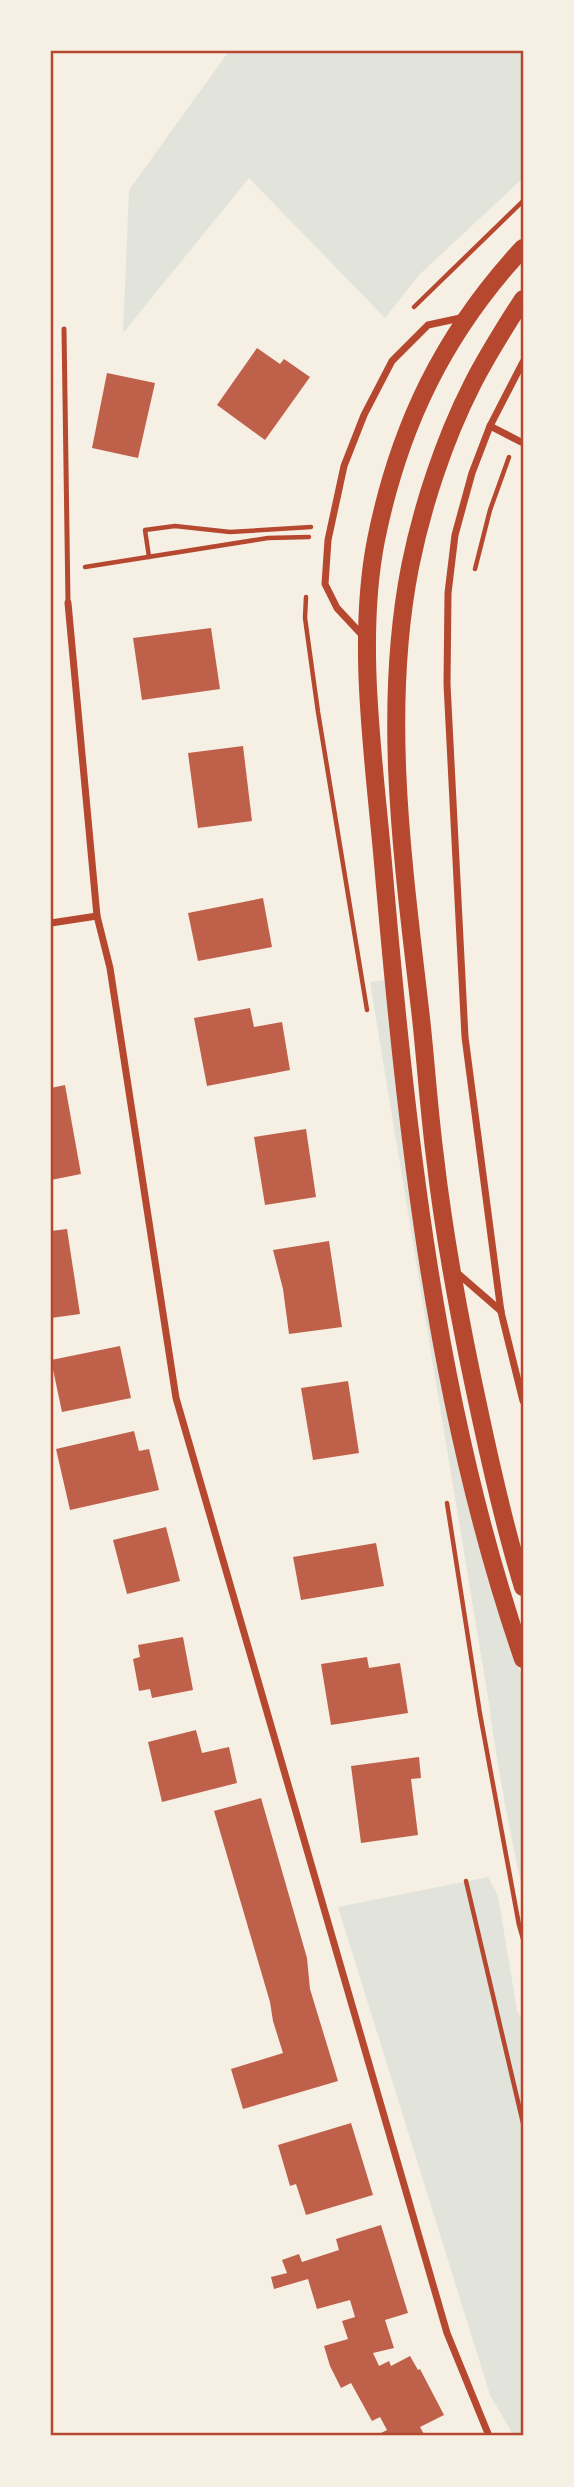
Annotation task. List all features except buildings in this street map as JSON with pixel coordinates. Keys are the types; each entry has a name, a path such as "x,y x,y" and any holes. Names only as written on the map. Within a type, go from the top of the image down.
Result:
{"main road":[{"path":"523,248 465,317 442,354 401,447 375,542 368,614 368,689 386,888 428,1264 437,1320 471,1475 523,1659"},
{"path":"523,299 472,385 449,440 420,525 410,568 398,663 395,728 411,929 435,1157 450,1266 491,1468 523,1587"}],"street":[{"path":"368,642 337,608 325,584 328,540 344,466 363,415 392,361 428,325 465,317"},
{"path":"523,362 490,426 472,473 452,557 448,593 447,684 465,1037 501,1312 523,1401"},
{"path":"490,426 523,443"},
{"path":"68,603 97,916 110,968 176,1398 447,2333 489,2436"},
{"path":"51,923 97,916"},
{"path":"450,1266 501,1312"}],"lane":[{"path":"64,329 68,603"}],"path":[{"path":"482,542 514,439"},
{"path":"149,557 145,530 175,526 230,532 312,527"},
{"path":"69,570 268,538 310,537"},
{"path":"466,1881 523,2123"}],"shaded area":[{"path":"229,51 523,51 523,178 419,275 385,318 249,178 123,333 129,190"},
{"path":"386,980 422,1268 453,1439 476,1534 523,1681 523,1894 500,1775 370,982"},
{"path":"488,1877 498,1896 517,2010 523,2022 523,2436 514,2436 490,2395 338,1907"}]}
